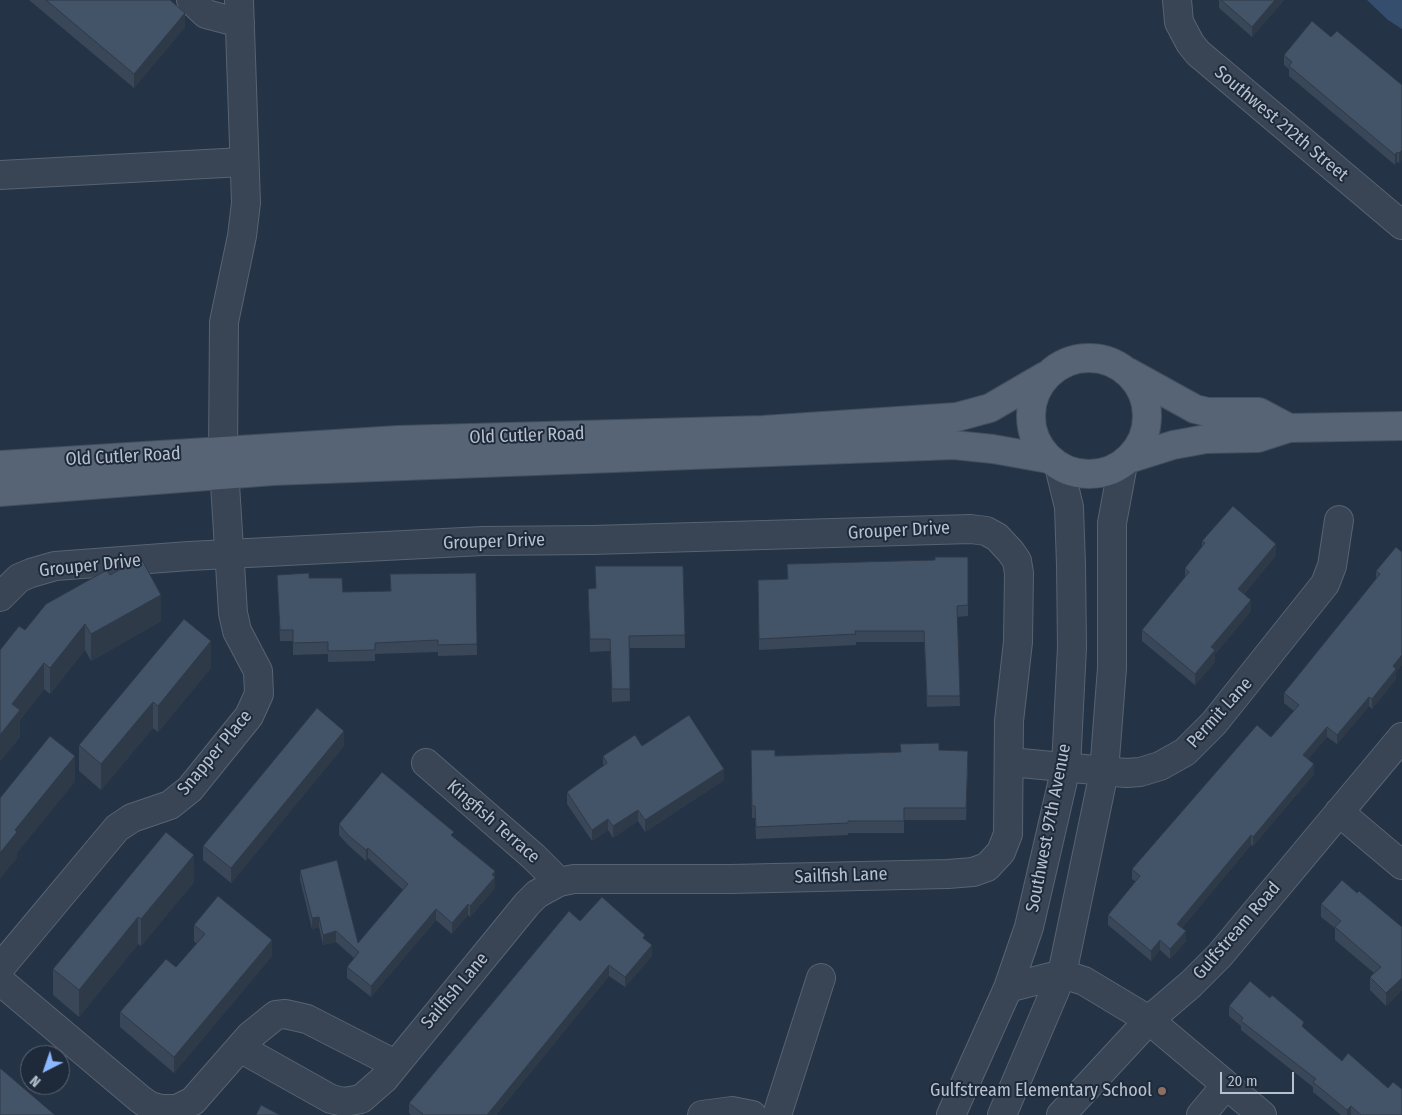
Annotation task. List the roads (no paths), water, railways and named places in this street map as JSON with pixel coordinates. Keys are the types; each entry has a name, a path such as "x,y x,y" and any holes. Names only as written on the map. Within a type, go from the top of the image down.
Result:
{"main road":[{"path":"1289,428 1259,412 1208,412 1195,408 1108,360 1085,356 1063,362 1045,376 1033,396 1030,418 1036,441 1054,463 1069,471 1092,475 1114,469 1127,461 1173,445 1206,439 1258,438 1289,428 1402,426"},
{"path":"1127,461 1144,436 1148,413 1142,390 1128,372"},
{"name":"Old Cutler Road","path":"0,492 398,440 763,430 957,417 990,408 1045,376"},
{"name":"Old Cutler Road","path":"0,466 224,463 273,471 954,445 993,449 1054,463"}],"street":[{"path":"190,0 206,14 240,11 246,202 242,236 224,322 224,463 230,555"},
{"name":"Southwest 212th Street","path":"1177,6 1184,33 1198,53 1402,225"},
{"path":"0,175 244,162"},
{"path":"1002,1115 1062,974 1104,772 1112,668 1112,522 1127,461"},
{"name":"Southwest 97th Avenue","path":"951,1115 1008,988 1029,926 1066,767 1071,657 1072,565 1069,507 1054,463"},
{"name":"Permit Lane","path":"1010,762 1104,772 1140,772 1160,766 1185,752 1196,742 1289,631 1325,584 1334,560 1339,520"},
{"name":"Grouper Drive","path":"0,596 19,578 31,572 55,566 484,541 876,533 950,528 986,532 997,537 1011,552 1019,573 1018,642 1009,721 1010,762"},
{"name":"Snapper Place","path":"0,968 117,828 132,818 159,810 179,798 198,779 253,709 259,694 260,679 234,622 231,600 230,555"},
{"name":"Gulfstream Road","path":"1061,1115 1149,1020 1191,984 1220,955 1402,737"},
{"name":"Sailfish Lane","path":"240,1048 321,1094 344,1102 361,1100 368,1095 395,1064 527,904 558,882 582,879 723,879 973,872 994,861 1006,844 1008,834 1010,762"},
{"name":"Kingfish Terrace","path":"426,763 534,858 558,882"},
{"path":"1339,812 1402,865"},
{"path":"1008,988 1062,974 1084,981 1149,1020 1262,1115"},
{"path":"777,1115 822,978"},
{"path":"0,981 140,1099 150,1106 161,1109 177,1109 193,1101 240,1048 266,1021 276,1014 306,1019 395,1064"},
{"path":"1201,1115 1226,1085"},
{"path":"702,1115 732,1111 752,1115"}],"water":[{"path":"1367,0 1402,0 1402,29 1388,20"}],"place":[{"name":"Gulfstream Elementary School","path":"1162,1091"}]}
